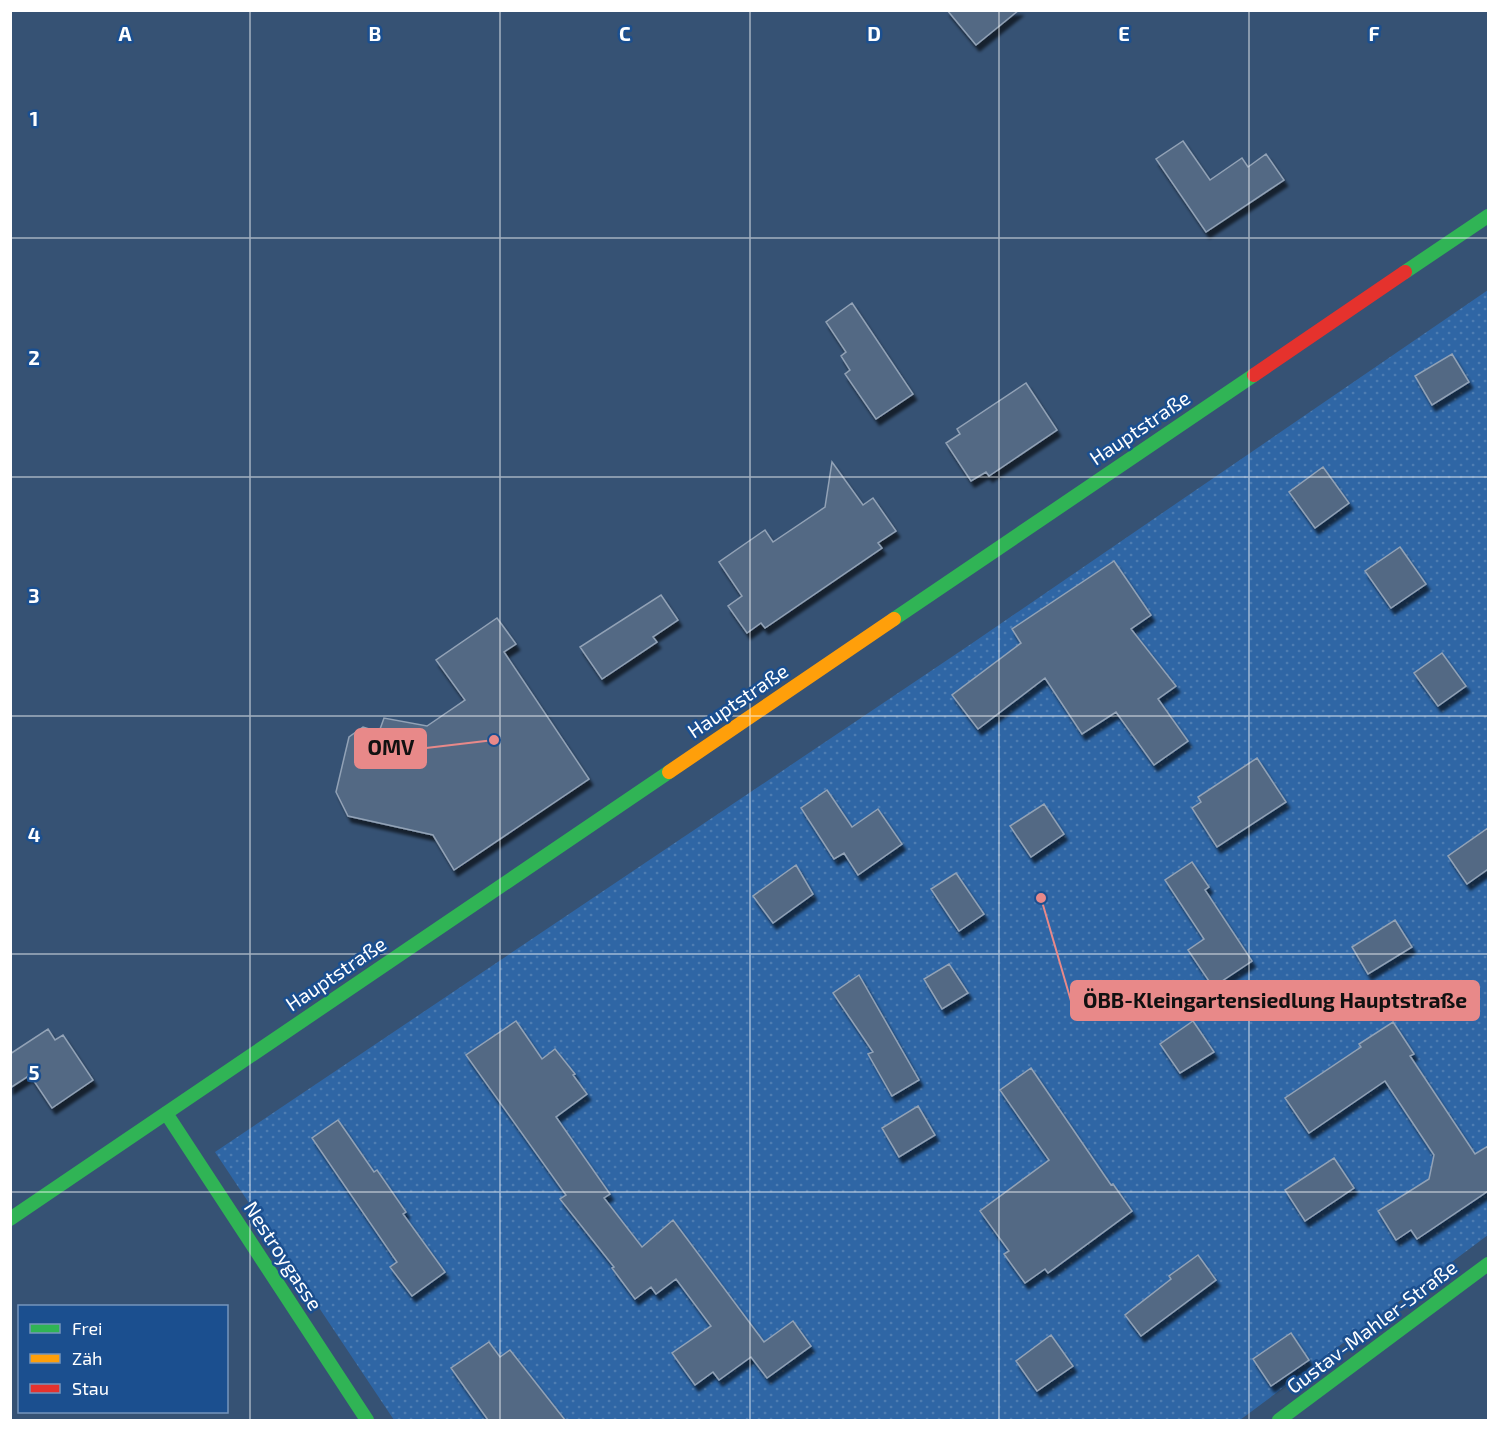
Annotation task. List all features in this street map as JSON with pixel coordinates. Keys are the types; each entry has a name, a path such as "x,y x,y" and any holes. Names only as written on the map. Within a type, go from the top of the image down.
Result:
{"main road":[{"name":"Hauptstraße","path":"10,1219 1488,216"},
{"name":"Nestroygasse","path":"166,1113 367,1420"},
{"name":"Gustav-Mahler-Straße","path":"1279,1420 1488,1264"}],"shaded area":[{"path":"1488,290 1488,1235 1240,1420 394,1420 215,1152 971,644"}],"building":[{"path":"947,10 1019,10 976,45"},
{"path":"1183,141 1210,180 1242,158 1248,167 1266,154 1284,180 1206,232 1156,159"},
{"path":"852,303 913,394 876,419 845,374 850,370 841,356 846,352 826,322"},
{"path":"1452,354 1469,382 1432,405 1415,376"},
{"path":"1026,383 1057,430 989,476 986,472 971,481 946,443 960,434 957,429"},
{"path":"832,462 863,505 873,498 896,531 878,543 882,548 765,628 761,623 747,633 728,606 742,596 719,562 765,530 773,542 825,507"},
{"path":"1323,467 1349,503 1315,528 1289,492"},
{"path":"1400,547 1426,584 1391,608 1365,571"},
{"path":"1114,561 1151,615 1131,629 1176,686 1158,699 1188,741 1154,765 1116,712 1082,734 1045,678 978,729 952,695 1021,643 1012,629"},
{"path":"661,595 678,620 653,637 657,642 602,679 580,647"},
{"path":"497,618 516,644 504,652 589,779 454,870 433,835 348,816 336,792 349,737 363,727 379,732 384,718 427,726 465,700 436,660"},
{"path":"1442,653 1466,686 1438,706 1414,673"},
{"path":"1257,758 1286,802 1217,847 1192,808 1201,802 1198,797"},
{"path":"827,790 852,827 878,809 902,844 858,875 844,853 834,859 801,808"},
{"path":"1044,804 1064,834 1031,857 1010,826"},
{"path":"1488,828 1488,869 1467,884 1448,856"},
{"path":"1192,862 1209,887 1205,890 1252,961 1213,987 1188,950 1204,939 1165,880"},
{"path":"796,865 813,894 773,923 753,896"},
{"path":"956,873 984,914 959,931 931,889"},
{"path":"1395,920 1412,947 1368,974 1352,947"},
{"path":"949,964 968,993 942,1009 924,979"},
{"path":"859,975 919,1080 892,1096 868,1054 873,1052 833,993"},
{"path":"516,1021 542,1059 555,1049 575,1074 573,1075 587,1094 556,1117 610,1194 604,1198 642,1247 673,1220 764,1342 793,1321 811,1346 767,1378 751,1357 719,1380 713,1372 695,1385 672,1353 711,1326 676,1279 656,1294 651,1287 635,1299 612,1268 614,1267 560,1199 566,1195 466,1055"},
{"path":"1193,1021 1214,1052 1180,1073 1160,1044"},
{"path":"1393,1022 1414,1054 1410,1056 1475,1154 1488,1146 1488,1191 1417,1239 1411,1230 1396,1240 1378,1211 1429,1179 1434,1155 1385,1081 1309,1133 1285,1098 1361,1047 1359,1044"},
{"path":"48,1029 55,1040 63,1035 93,1080 52,1108 30,1075 10,1088 10,1054"},
{"path":"1031,1068 1111,1185 1113,1184 1132,1211 1048,1273 1045,1269 1025,1283 1004,1254 1009,1251 980,1211 1049,1160 1000,1090"},
{"path":"918,1106 935,1135 899,1157 882,1128"},
{"path":"338,1120 374,1172 377,1170 406,1212 403,1214 445,1272 412,1296 390,1267 397,1262 312,1138"},
{"path":"1334,1158 1354,1188 1305,1221 1285,1190"},
{"path":"1198,1255 1216,1280 1141,1336 1125,1315 1171,1279 1169,1276"},
{"path":"1291,1333 1309,1360 1271,1386 1253,1359"},
{"path":"1051,1335 1073,1366 1037,1391 1016,1361"},
{"path":"489,1342 500,1357 510,1350 565,1420 488,1420 451,1368"}],"traffic: fast":[{"path":"1405,272 1488,216"},
{"path":"894,619 1254,375"},
{"path":"10,1219 669,772"},
{"path":"166,1113 367,1420"},
{"path":"1279,1420 1488,1264"}],"traffic: slow":[{"path":"669,772 894,619"}],"traffic: jam":[{"path":"1254,375 1405,272"}],"place":[{"name":"OMV","path":"494,740"},
{"name":"ÖBB-Kleingartensiedlung Hauptstraße","path":"1041,898"}]}
